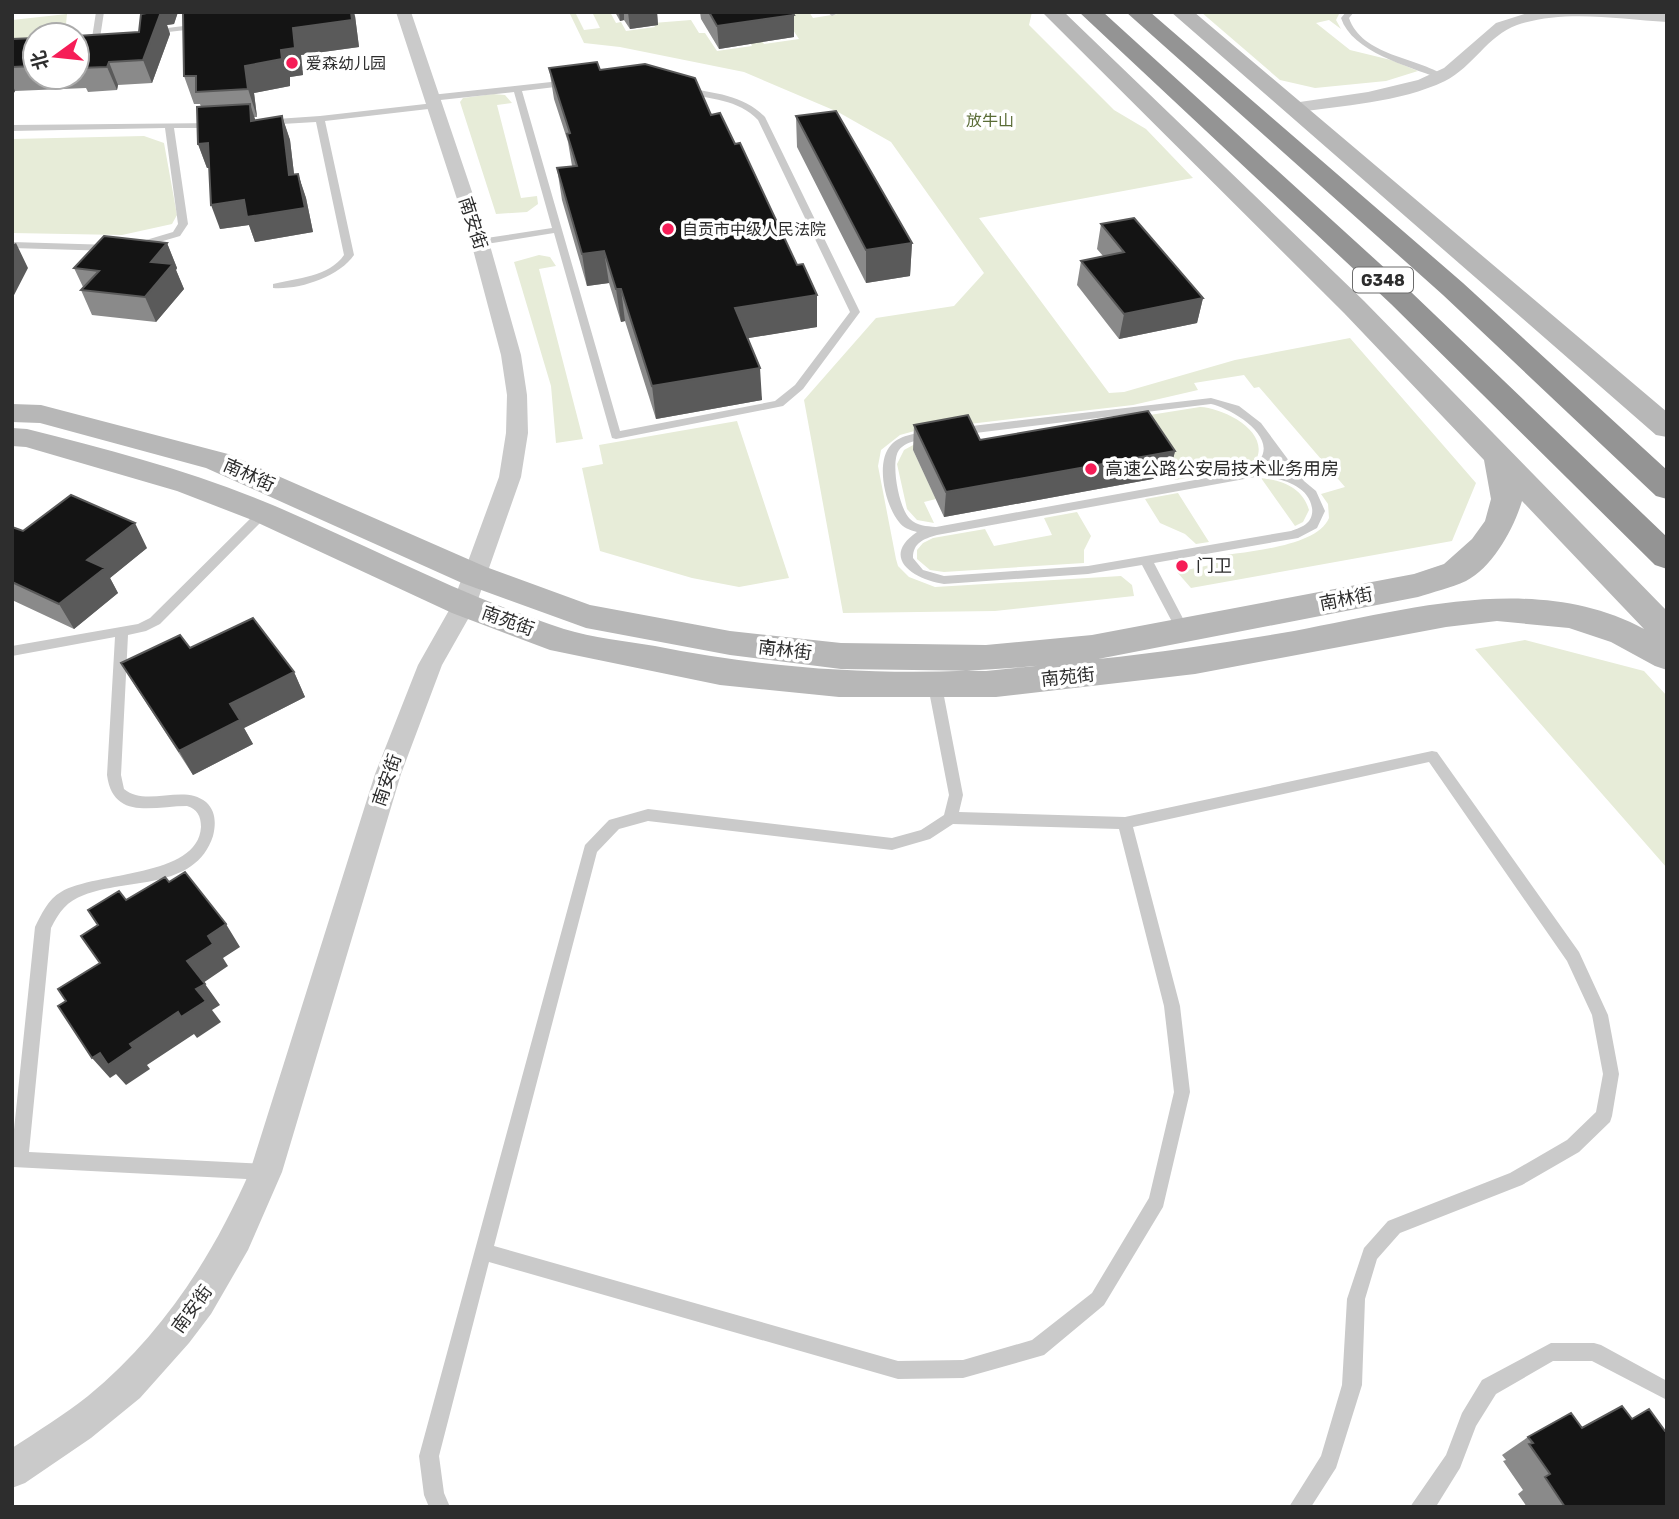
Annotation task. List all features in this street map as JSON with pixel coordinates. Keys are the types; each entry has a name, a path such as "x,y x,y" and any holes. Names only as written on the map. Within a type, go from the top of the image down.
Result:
{"highway":[{"name":"G348","path":"1090,12 1401,298 1667,557"},
{"name":"G348","path":"1137,12 1453,289 1667,488"}],"main road":[{"path":"1052,12 1354,307 1667,632"},
{"path":"1072,12 1122,81"},
{"path":"1153,12 1193,62"},
{"path":"1181,12 1493,276 1667,428"},
{"name":"南林街","path":"12,413 41,414 217,461 469,590"},
{"name":"南林街","path":"12,437 27,438 188,484 469,590 586,616 730,643 841,656 986,658 1091,648 1418,585 1456,572 1483,547 1500,523 1507,499 1499,458"},
{"name":"南苑街","path":"469,590 562,641 720,672 839,684 996,684 1195,661 1446,615 1497,609 1570,615 1623,633 1667,657"}],"street":[{"name":"南安街","path":"12,1470 100,1408 156,1357 201,1300 248,1216 266,1172 388,774 430,665 469,590 510,477 517,420 517,395 511,355 481,242 402,12"},
{"path":"1293,108 1401,88 1441,76 1458,66 1494,30 1524,18 1566,13 1646,14 1667,17"}],"lane":[{"path":"91,43 96,38 100,12"},
{"path":"1350,12 1345,18 1346,26 1375,49 1441,76"},
{"path":"143,33 207,25"},
{"path":"96,38 108,37"},
{"path":"251,123 320,119 517,87 586,81"},
{"path":"517,87 616,435 768,408 787,399 854,316 853,302 756,110 743,103 668,87"},
{"path":"277,286 336,270 345,264 349,256 320,119"},
{"path":"12,128 169,128 224,124"},
{"path":"131,246 156,242 177,234 183,224 169,128"},
{"path":"481,242 557,230"},
{"path":"12,246 118,248"},
{"path":"1203,401 1237,409 1248,418 1312,495 1318,506 1318,516 1313,525 1298,534 1088,570 937,580 914,570 906,557 887,465 889,456 899,444 917,437 1203,401"},
{"path":"1244,474 1257,470 1268,459 1270,449 1265,439"},
{"path":"906,557 907,547 915,538 936,531 1244,474 1261,472 1286,476 1302,485 1312,495"},
{"path":"897,512 914,527 936,531"},
{"path":"12,651 122,632 155,621 263,513"},
{"path":"1146,560 1184,632"},
{"path":"122,632 114,775 116,786 120,795 130,802 189,801 200,806 207,815 208,829 198,852 184,864 169,871 89,887 66,896 52,911 43,927 16,1158 266,1172"},
{"path":"935,686 956,795 951,818"},
{"path":"440,1507 434,1495 429,1456 590,849 614,824 648,815 892,844 925,835 951,818 1125,823 1432,755 1573,957 1600,1015 1611,1074 1604,1116 1573,1146 1516,1179 1394,1227 1370,1254 1356,1299 1352,1385 1329,1461 1299,1507"},
{"path":"484,1252 898,1370 963,1369 1037,1348 1098,1299 1157,1201 1182,1092 1172,1006 1125,823"},
{"path":"1420,1507 1430,1498 1453,1461 1468,1420 1489,1387 1551,1352 1594,1352 1667,1391"}],"green space":[{"name":"放牛山","path":"569,12 575,12 584,30 600,28 592,12 610,12 616,23 621,22 626,31 655,27 653,23 691,20 699,33 705,33 717,51 752,46 749,40 760,38 764,44 799,39 787,21 788,12 809,12 813,18 850,12 1032,12 1029,25 1114,110 1146,129 1193,178 979,218 1109,393 1124,392 1235,360 1350,338 1476,483 1452,541 1191,588 1177,572 1210,565 1207,558 1293,543 1309,536 1329,518 1328,504 1321,494 1345,487 1259,387 1254,388 1244,375 1194,383 1198,390 1133,405 918,430 900,435 881,450 878,466 896,559 898,566 909,577 935,587 1121,576 1132,585 1134,596 995,611 843,613 804,400 876,318 954,306 984,273 891,142 838,112 744,72 620,47 584,43"},
{"path":"1201,12 1340,12 1336,20 1341,29 1329,20 1316,23 1350,50 1391,60 1418,71 1386,81 1315,88 1280,80"},
{"path":"67,14 66,21 21,21 21,39 12,40 12,20"},
{"path":"505,95 512,103 497,105 521,198 537,196 538,204 527,212 496,214 460,102 463,98"},
{"path":"144,136 164,143 177,215 172,224 122,235 12,233 12,139"},
{"path":"539,255 550,257 556,266 539,269 583,439 556,443 551,386 514,262"},
{"path":"1200,407 1231,416 1250,430 1259,448 1257,458 1240,468 1175,480 1131,418"},
{"path":"737,421 789,578 739,587 692,578 600,551 582,468 603,464 599,445"},
{"path":"915,444 913,450 936,499 924,502 934,523 917,520 907,509 897,464 904,450"},
{"path":"1261,478 1291,486 1302,496 1309,510 1303,522 1295,526"},
{"path":"1178,493 1209,542 1196,544 1185,534 1160,523 1145,499"},
{"path":"1077,512 1091,536 1084,550 1084,563 944,572 930,570 917,559 917,550 933,538 985,529 994,546 1052,535 1044,518"},
{"path":"1525,640 1644,671 1667,696 1667,868 1475,649"}],"building":[{"path":"161,12 143,60 109,62 107,67 91,68 91,35 139,32 141,14"},
{"path":"183,12 351,12 352,20 293,28 295,48 281,50 282,59 245,66 248,89 196,92 196,76 184,76"},
{"path":"709,12 792,12 794,15 717,26"},
{"path":"12,39 21,39 21,67 12,67"},
{"name":"自贡市中级人民法院","path":"597,62 600,70 645,64 695,78 711,115 720,113 735,144 740,143 797,265 803,264 817,295 735,308 760,368 652,386 621,289 616,289 604,251 582,254 557,168 577,166 567,134 570,133 549,68"},
{"path":"250,104 251,121 282,116 289,175 298,174 305,208 247,217 244,200 211,205 208,143 198,144 197,107"},
{"path":"836,111 912,243 866,250 796,116"},
{"path":"1134,218 1203,298 1124,314 1081,261 1124,252 1101,224"},
{"path":"104,236 167,243 151,262 173,264 145,297 81,290 99,271 74,268"},
{"path":"1148,411 1175,451 946,492 914,425 968,415 980,440"},
{"path":"71,495 135,523 87,560 105,568 59,604 12,582 12,527 23,531"},
{"path":"253,618 294,672 230,704 240,720 179,751 121,663 180,635 190,648"},
{"path":"185,872 226,924 208,936 213,944 187,961 205,984 196,989 206,1001 181,1017 178,1012 130,1044 133,1048 108,1065 100,1053 92,1058 58,1006 66,1001 58,989 100,963 81,936 98,925 88,910 119,891 126,900 165,877 169,882"},
{"path":"1622,1406 1632,1419 1649,1409 1667,1431 1667,1507 1565,1507 1545,1477 1550,1474 1529,1444 1533,1443 1528,1437 1571,1413 1582,1428"}],"place":[{"name":"爱森幼儿园","path":"292,63"},
{"name":"自贡市中级人民法院","path":"668,229"},
{"name":"高速公路公安局技术业务用房","path":"1091,469"},
{"name":"门卫","path":"1182,566"}]}
